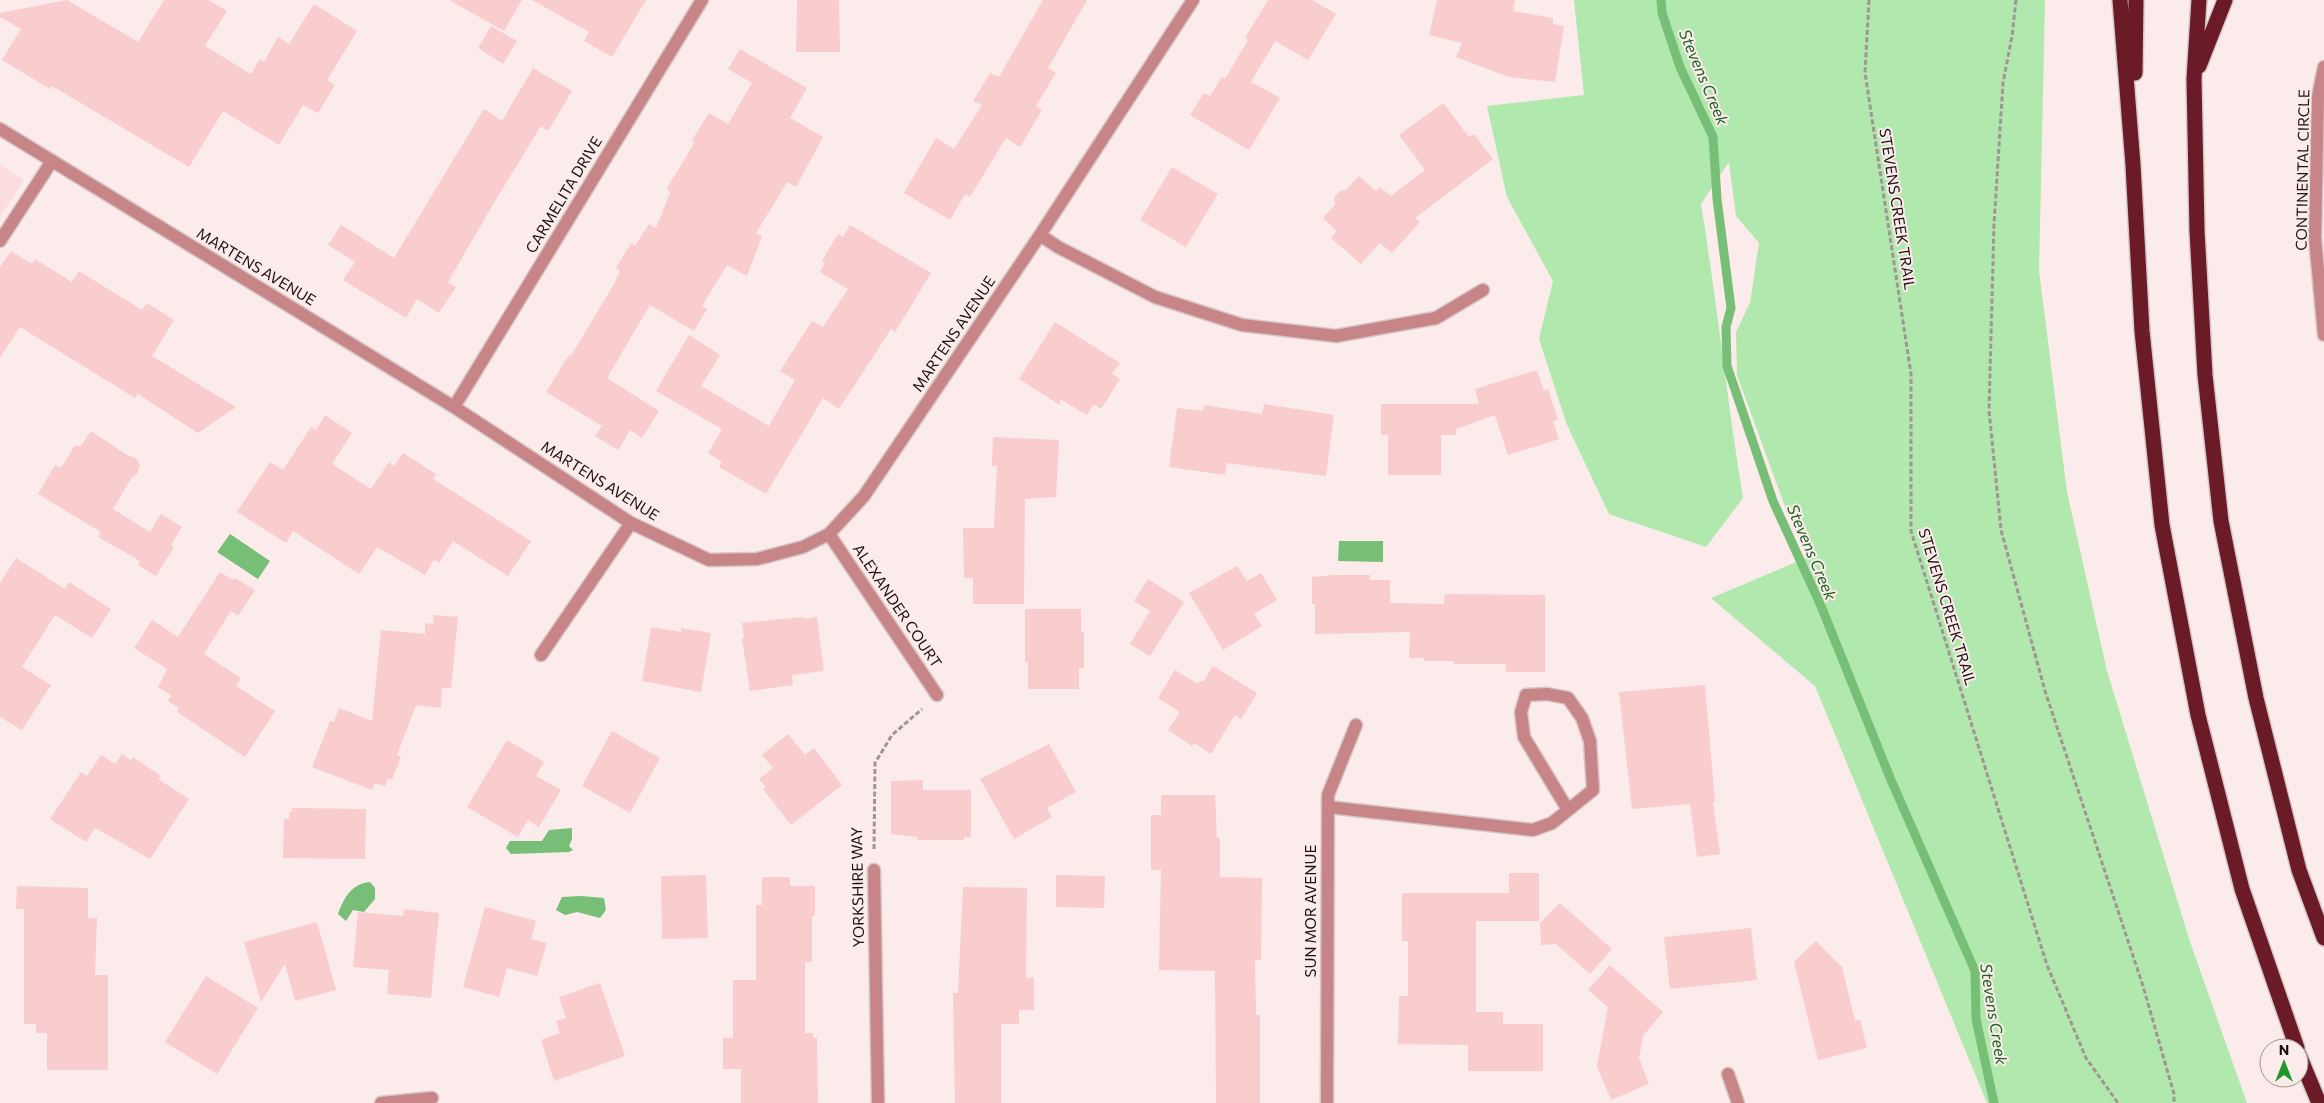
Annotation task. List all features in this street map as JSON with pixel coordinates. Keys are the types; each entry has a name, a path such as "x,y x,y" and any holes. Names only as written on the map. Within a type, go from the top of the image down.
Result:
{"highway":[{"path":"2120,0 2133,165 2142,331 2162,525 2198,715 2242,889 2294,1038"},
{"path":"2133,165 2136,0"},
{"path":"2198,0 2194,79 2197,231 2205,375 2221,521 2258,708 2299,870 2324,938"},
{"path":"2194,79 2225,0"},
{"path":"2309,1079 2319,1103"}],"street":[{"name":"CARMELITA DRIVE","path":"454,407 702,0"},
{"name":"MARTENS AVENUE","path":"0,129 454,407 631,523 709,560 757,559 803,547 829,534 864,496 1040,235 1193,0"},
{"name":"CONTINENTAL CIRCLE","path":"2324,67 2318,97 2320,157 2315,238 2324,335"},
{"path":"0,241 52,161"},
{"path":"1040,235 1058,247 1155,297 1242,325 1336,336 1436,318 1483,290"},
{"path":"541,655 631,523"},
{"name":"ALEXANDER COURT","path":"829,534 937,695"},
{"path":"1328,807 1533,830 1552,822 1568,810 1593,790 1590,741 1582,718 1568,698 1547,694 1526,695 1521,712 1524,737 1568,810"},
{"name":"SUN MOR AVENUE","path":"1327,1103 1328,796 1356,725"},
{"name":"YORKSHIRE WAY","path":"874,870 878,1103"},
{"path":"1728,1074 1738,1103"},
{"path":"381,1103 432,1098"}],"path":[{"name":"STEVENS CREEK TRAIL","path":"1869,0 1865,73 1911,374 1911,531 2046,965 2086,1058 2118,1103"},
{"path":"2016,0 2012,36 2003,83 1994,224 1989,410 2001,530 2045,690 2143,986 2174,1094 2174,1103"},
{"name":"YORKSHIRE WAY","path":"874,870 875,763 892,735 937,695"}],"shaded area":[{"path":"1574,0 2045,0 2039,271 2067,492 2107,671 2190,942 2247,1103 1987,1103 1815,686 1711,598 1813,555 1784,504 1737,375 1736,332 1750,303 1759,243 1736,216 1729,162 1701,204 1743,498 1706,547 1609,514 1567,425 1539,339 1553,281 1507,197 1487,106 1584,95"},
{"path":"0,165 24,180 0,217"},
{"path":"230,534 270,561 258,579 217,552"},
{"path":"1339,541 1383,541 1383,562 1338,561"},
{"path":"572,828 572,839 569,846 573,850 569,852 511,854 506,848 510,841 542,841 549,830"},
{"path":"370,882 375,888 375,899 364,912 353,910 346,921 338,914 346,897 353,889 363,883"},
{"path":"562,897 604,898 606,910 600,918 577,912 565,915 556,910"}],"building":[{"path":"67,0 138,42 164,0 208,0 227,11 205,46 251,74 260,59 264,62 278,37 289,44 314,4 357,31 327,80 335,85 318,113 303,105 279,145 223,111 189,167 52,86 50,89 2,60 21,29 0,17 0,13"},
{"path":"449,0 522,0 504,31"},
{"path":"532,0 646,0 612,57 584,41 589,32"},
{"path":"797,0 839,0 840,52 796,52"},
{"path":"1043,0 1087,0 1048,68 1056,73 1036,106 1042,110 1020,147 1006,138 970,197 965,194 950,220 904,193 936,138 954,149 982,105 973,101 990,73 999,77"},
{"path":"1268,0 1312,0 1336,14 1308,60 1275,41 1251,82 1280,98 1249,150 1190,115 1204,93 1210,96 1222,77 1225,79 1248,40 1245,38"},
{"path":"1437,0 1515,0 1513,11 1553,18 1553,24 1564,26 1555,82 1509,77 1456,57 1462,43 1429,35"},
{"path":"491,26 517,41 503,64 478,48"},
{"path":"740,49 807,88 790,118 823,137 796,187 787,182 756,233 762,236 747,276 727,265 702,306 707,309 694,331 650,305 607,378 659,411 642,438 630,430 618,450 595,436 602,426 546,392 569,355 571,356 614,284 620,271 616,268 631,243 635,246 649,224 656,228 670,193 667,188 695,142 692,140 709,113 728,124 752,83 728,69"},
{"path":"533,68 572,91 548,131 541,126 495,201 448,282 456,287 439,313 417,299 406,318 343,280 355,262 328,245 341,225 394,258 484,109 502,121"},
{"path":"1443,103 1469,137 1474,134 1493,159 1415,218 1420,222 1392,253 1380,243 1361,264 1331,238 1337,231 1323,218 1335,205 1334,198 1340,191 1346,190 1359,176 1376,191 1380,187 1391,196 1425,170 1399,135"},
{"path":"1172,167 1218,194 1186,247 1140,220"},
{"path":"850,225 931,273 895,332 891,329 839,409 823,398 766,494 719,467 722,462 708,453 722,429 656,391 689,335 720,355 701,386 769,426 795,380 780,371 812,321 823,327 848,289 820,272 825,263 822,261 838,234 843,237"},
{"path":"11,251 32,264 35,259 72,282 79,271 142,310 147,303 174,320 152,356 236,407 198,433 138,394 135,398 20,327 0,358 0,267"},
{"path":"1055,322 1120,363 1112,374 1120,379 1101,409 1094,404 1087,415 1060,399 1060,405 1019,379"},
{"path":"1537,370 1544,391 1548,389 1558,420 1553,421 1559,439 1508,455 1495,415 1456,429 1456,435 1441,435 1441,475 1388,475 1388,435 1381,435 1381,404 1479,404 1475,389"},
{"path":"1264,404 1334,415 1326,476 1227,463 1225,475 1169,467 1177,408 1203,411 1204,405 1262,414"},
{"path":"325,415 352,433 332,464 371,489 389,462 394,466 403,453 436,474 433,479 531,541 508,576 453,541 439,563 434,559 425,575 377,547 359,574 293,531 286,543 237,512 270,462 283,470 311,427 316,430"},
{"path":"91,431 127,455 136,458 140,466 137,474 132,477 113,509 150,532 161,514 182,527 171,545 174,547 156,576 138,565 140,561 98,537 101,532 38,494 55,465 61,468 75,445 80,447"},
{"path":"993,437 1059,440 1056,497 1025,499 1024,604 973,604 973,578 964,578 963,528 994,528 997,466 992,466"},
{"path":"16,558 65,589 69,582 111,609 92,638 55,615 22,667 51,685 22,730 0,717 0,583"},
{"path":"1237,566 1247,581 1261,573 1277,600 1254,614 1262,626 1223,650 1189,593"},
{"path":"220,572 233,580 235,578 255,590 238,616 231,611 204,654 241,678 236,686 275,711 245,757 177,712 179,708 168,701 171,695 158,687 167,669 134,648 152,620 178,637"},
{"path":"1370,575 1370,580 1390,580 1390,603 1444,604 1445,594 1545,595 1545,672 1506,672 1506,664 1454,664 1454,661 1424,661 1424,658 1409,658 1410,632 1315,634 1315,604 1312,604 1312,577"},
{"path":"1148,579 1184,602 1150,656 1130,644 1150,611 1134,601"},
{"path":"1025,609 1081,609 1081,632 1084,632 1084,668 1079,668 1079,689 1028,689 1028,662 1025,662"},
{"path":"434,615 458,617 451,688 442,688 441,708 416,705 397,755 401,757 392,780 388,778 385,786 375,783 372,790 312,767 330,721 334,722 339,708 372,721 381,630 425,634 425,623 433,624"},
{"path":"803,617 804,619 817,617 824,671 792,675 793,685 750,691 742,638 744,638 742,623"},
{"path":"651,627 681,632 681,628 711,633 701,692 642,681"},
{"path":"1213,666 1257,693 1241,719 1235,715 1211,754 1194,743 1192,746 1168,730 1180,712 1158,698 1175,670 1198,684 1200,681 1203,682"},
{"path":"1705,685 1715,802 1713,802 1720,854 1697,857 1690,804 1632,809 1619,692"},
{"path":"612,731 660,758 630,813 582,786"},
{"path":"788,734 805,755 814,748 842,785 791,825 763,789 766,787 759,779 773,768 762,755"},
{"path":"507,740 544,762 536,776 561,790 539,827 528,820 518,837 467,807"},
{"path":"1049,744 1076,792 1047,808 1052,817 1014,839 980,779"},
{"path":"122,754 131,760 133,757 161,776 158,779 189,799 150,859 95,828 86,842 50,819 81,772 87,776 101,755 115,764"},
{"path":"923,780 923,790 971,790 971,837 964,837 964,840 917,840 917,837 891,834 891,781"},
{"path":"1161,795 1215,795 1217,838 1220,838 1220,877 1262,878 1261,960 1255,960 1256,1015 1260,1015 1260,1103 1216,1103 1215,971 1159,970 1161,870 1151,870 1151,815 1161,815"},
{"path":"292,808 366,809 365,859 283,858 284,819 289,819 289,812 292,812"},
{"path":"1509,873 1539,873 1539,921 1476,921 1476,1012 1503,1012 1503,1024 1543,1024 1543,1071 1468,1071 1468,1045 1398,1044 1399,996 1408,996 1408,941 1402,941 1402,893 1509,893"},
{"path":"706,875 708,938 662,939 661,876"},
{"path":"1056,875 1105,876 1104,908 1056,907"},
{"path":"762,877 790,877 790,886 815,886 815,916 812,916 812,962 805,962 805,1033 813,1033 813,1038 817,1038 818,1103 741,1103 741,1069 723,1069 723,1038 733,1038 733,980 756,980 756,905 762,905"},
{"path":"17,886 88,888 88,919 97,918 95,975 108,975 108,1070 47,1070 47,1033 36,1033 36,1024 24,1024 24,909 16,909"},
{"path":"963,887 1027,888 1026,978 1034,977 1034,1010 1019,1010 1019,1024 1001,1024 1001,1103 955,1103 953,993 958,993"},
{"path":"1560,903 1612,949 1590,974 1556,944 1541,945 1540,923"},
{"path":"485,907 536,921 531,939 547,943 537,976 507,968 499,997 463,987"},
{"path":"404,909 439,913 431,998 387,994 389,970 353,967 358,912 403,916"},
{"path":"317,922 336,990 295,1001 285,964 261,1002 244,942"},
{"path":"1751,928 1757,980 1670,989 1664,937"},
{"path":"1816,941 1842,967 1855,1021 1860,1020 1867,1048 1818,1060 1794,962"},
{"path":"1610,965 1663,1012 1643,1036 1639,1058 1649,1084 1611,1100 1597,1066 1608,1007 1588,990"},
{"path":"206,976 258,1008 217,1074 165,1042"},
{"path":"600,983 625,1056 554,1081 541,1040 560,1033 556,1021 566,1018 559,997"}],"waterway":[{"name":"Stevens Creek","path":"1661,0 1662,13 1680,67 1713,137 1717,199 1731,308 1726,327 1727,366 1773,501 1821,606 1891,780 1975,971 1976,1019 1994,1103"}]}
